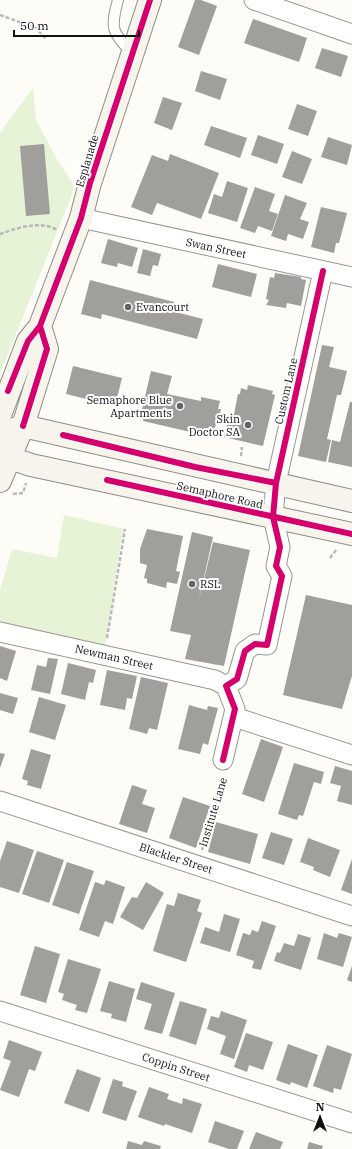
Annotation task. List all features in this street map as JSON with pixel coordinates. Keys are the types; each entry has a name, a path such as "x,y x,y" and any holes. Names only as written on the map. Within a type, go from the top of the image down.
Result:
{"main road":[{"name":"Esplanade","path":"0,415 28,340 40,326 81,218 90,183 150,0"},
{"path":"0,481 5,452 22,426 47,349 40,326"},
{"path":"0,434 22,426"},
{"name":"Semaphore Road","path":"22,426 352,501"},
{"path":"107,480 115,448"},
{"name":"Semaphore Road","path":"5,452 31,465 107,480 352,534"}],"street":[{"path":"254,0 352,34"},
{"name":"Swan Street","path":"81,218 352,277"},
{"name":"Custom Lane","path":"273,517 276,484 323,271"},
{"path":"226,686 237,679 245,651 255,644 267,645 282,576 276,566 280,547 273,517"},
{"name":"Newman Street","path":"0,632 104,654 214,680 226,686"},
{"name":"Institute Lane","path":"222,760 235,709 226,686"},
{"path":"234,717 352,755"},
{"name":"Blackler Street","path":"0,801 352,916"},
{"name":"Coppin Street","path":"0,1011 352,1123"}],"lane":[{"path":"118,0 113,24 116,36 132,53"}],"path":[{"path":"0,16 36,28 46,39"},
{"path":"0,234 21,227 50,226 73,240"},
{"path":"240,457 242,447"},
{"path":"104,654 125,529"}],"green space":[{"path":"33,88 36,120 58,161 75,187 0,374 0,133"},
{"path":"64,515 125,529 120,547 105,647 0,624 0,590 12,549 57,558"}],"building":[{"path":"195,0 201,0 217,6 199,55 178,47"},
{"path":"253,19 307,38 299,62 244,43"},
{"path":"322,48 348,56 341,77 315,68"},
{"path":"201,71 227,79 220,100 195,91"},
{"path":"163,97 182,103 172,130 154,123"},
{"path":"297,104 317,111 308,136 288,129"},
{"path":"211,126 247,138 240,158 204,145"},
{"path":"258,135 284,144 277,164 251,155"},
{"path":"328,137 352,145 347,165 321,157"},
{"path":"44,144 50,214 26,216 20,146"},
{"path":"292,151 312,159 302,184 282,177"},
{"path":"170,154 219,173 201,219 157,203 152,215 131,207 152,155 168,161"},
{"path":"227,181 248,188 237,222 208,213 214,194 222,197"},
{"path":"255,187 275,194 269,211 278,214 272,231 258,226 255,233 240,228"},
{"path":"285,195 307,203 300,219 309,222 303,239 288,234 286,241 271,236"},
{"path":"321,207 347,213 339,243 336,243 334,253 311,247"},
{"path":"108,239 138,248 132,267 118,263 117,267 101,263"},
{"path":"143,249 161,254 158,266 153,265 150,276 137,273"},
{"path":"218,264 257,274 251,297 212,287"},
{"path":"275,273 301,277 301,279 306,280 301,306 287,303 286,308 266,305 269,300 266,299 270,277 274,278"},
{"name":"Evancourt","path":"90,280 174,302 172,311 203,319 197,339 102,314 101,319 81,314"},
{"path":"322,345 334,347 329,367 347,371 341,395 337,395 327,439 331,440 326,462 298,456"},
{"path":"73,366 122,378 115,406 66,394"},
{"path":"151,371 172,376 167,394 201,401 201,397 220,401 218,409 221,409 218,425 216,424 212,437 143,421 144,415 141,414"},
{"name":"Skin Doctor SA","path":"248,385 273,391 272,394 275,395 263,446 224,437 230,412 234,414 238,394 240,394 241,388 247,390"},
{"path":"350,402 352,402 352,467 328,462 332,440 340,442"},
{"path":"147,529 183,536 176,571 180,572 177,584 167,582 166,588 147,583 147,579 144,578 147,565 140,563 140,549"},
{"path":"192,532 213,537 198,604 213,542 250,550 224,666 185,659 191,635 170,631"},
{"path":"306,595 352,605 352,676 342,709 283,695"},
{"path":"0,646 16,651 7,681 0,678"},
{"path":"48,658 58,659 50,694 31,690 37,665 46,667"},
{"path":"68,663 96,670 93,683 89,682 85,700 61,694"},
{"path":"107,670 137,676 132,699 127,698 125,710 100,705"},
{"path":"141,677 168,683 157,730 149,728 147,734 129,729"},
{"path":"0,693 18,698 13,714 0,710"},
{"path":"39,697 66,705 55,740 29,732"},
{"path":"189,705 207,710 208,706 218,708 208,745 203,743 200,754 178,749"},
{"path":"261,739 283,747 264,802 242,794"},
{"path":"31,749 51,755 41,789 27,785 28,781 22,779"},
{"path":"0,753 5,754 0,768"},
{"path":"294,763 324,772 321,784 314,782 303,816 299,815 297,820 278,814"},
{"path":"335,766 352,771 352,805 337,801 341,786 330,783"},
{"path":"132,785 147,790 142,804 155,808 147,833 119,824"},
{"path":"183,797 210,806 196,848 169,838"},
{"path":"216,822 258,834 250,864 208,852"},
{"path":"271,832 293,839 284,865 262,858"},
{"path":"308,838 340,850 330,877 313,870 314,867 300,862"},
{"path":"7,841 34,850 19,893 0,887 0,861"},
{"path":"37,851 64,860 49,903 22,894"},
{"path":"352,859 352,894 341,890"},
{"path":"67,862 94,871 79,914 52,905"},
{"path":"106,880 125,887 113,924 105,921 99,937 79,930 95,882 104,885"},
{"path":"146,882 164,893 143,930 120,917 132,897 137,898"},
{"path":"178,893 201,900 197,911 202,913 186,962 153,951 167,904 174,906"},
{"path":"224,914 240,919 230,952 200,943 205,927 219,932"},
{"path":"262,921 276,926 261,970 252,968 254,961 236,955 243,933 250,935 252,930 258,932"},
{"path":"324,933 337,938 339,933 352,937 343,967 317,959"},
{"path":"298,934 311,938 301,970 274,961 277,952 280,953 284,943 294,946"},
{"path":"35,946 60,954 46,1003 20,995"},
{"path":"68,959 101,969 87,1013 75,1010 77,1005 62,1000 64,994 58,992"},
{"path":"352,966 352,982 347,980"},
{"path":"109,981 135,989 126,1022 111,1018 112,1014 100,1011"},
{"path":"141,982 175,993 162,1034 144,1029 152,1004 136,999"},
{"path":"180,1001 207,1009 196,1045 169,1036"},
{"path":"221,1011 247,1020 234,1059 220,1054 226,1036 207,1029 211,1016 219,1018"},
{"path":"246,1033 273,1042 263,1070 249,1065 247,1072 234,1067"},
{"path":"9,1040 42,1052 35,1071 29,1069 19,1097 0,1090 11,1061 3,1058"},
{"path":"288,1044 318,1055 307,1088 291,1082 290,1085 276,1080"},
{"path":"327,1045 352,1054 341,1090 334,1088 333,1093 313,1086"},
{"path":"77,1069 101,1078 89,1112 64,1103"},
{"path":"113,1079 123,1082 122,1086 137,1091 126,1121 102,1113"},
{"path":"149,1087 169,1094 167,1099 182,1104 183,1098 202,1104 192,1133 165,1124 164,1126 138,1117"},
{"path":"215,1121 244,1131 237,1149 229,1149 208,1142"},
{"path":"256,1132 283,1142 280,1149 249,1149"},
{"path":"128,1141 142,1145 144,1141 161,1146 160,1149 126,1149"},
{"path":"309,1142 323,1146 322,1149 307,1149"}],"cycle path":[{"path":"8,391 28,341 40,326 81,218 90,183 150,0"},
{"path":"223,760 235,709 226,686 237,679 245,651 255,644 267,645 282,576 276,566 280,547 273,517 276,483 323,271"},
{"path":"23,426 47,349 40,326"},
{"path":"63,435 195,467 276,483"},
{"path":"107,480 352,534"}],"place":[{"name":"Evancourt","path":"128,307"},
{"name":"Semaphore Blue Apartments","path":"180,406"},
{"name":"Skin Doctor SA","path":"248,425"},
{"name":"RSL","path":"192,584"}]}
